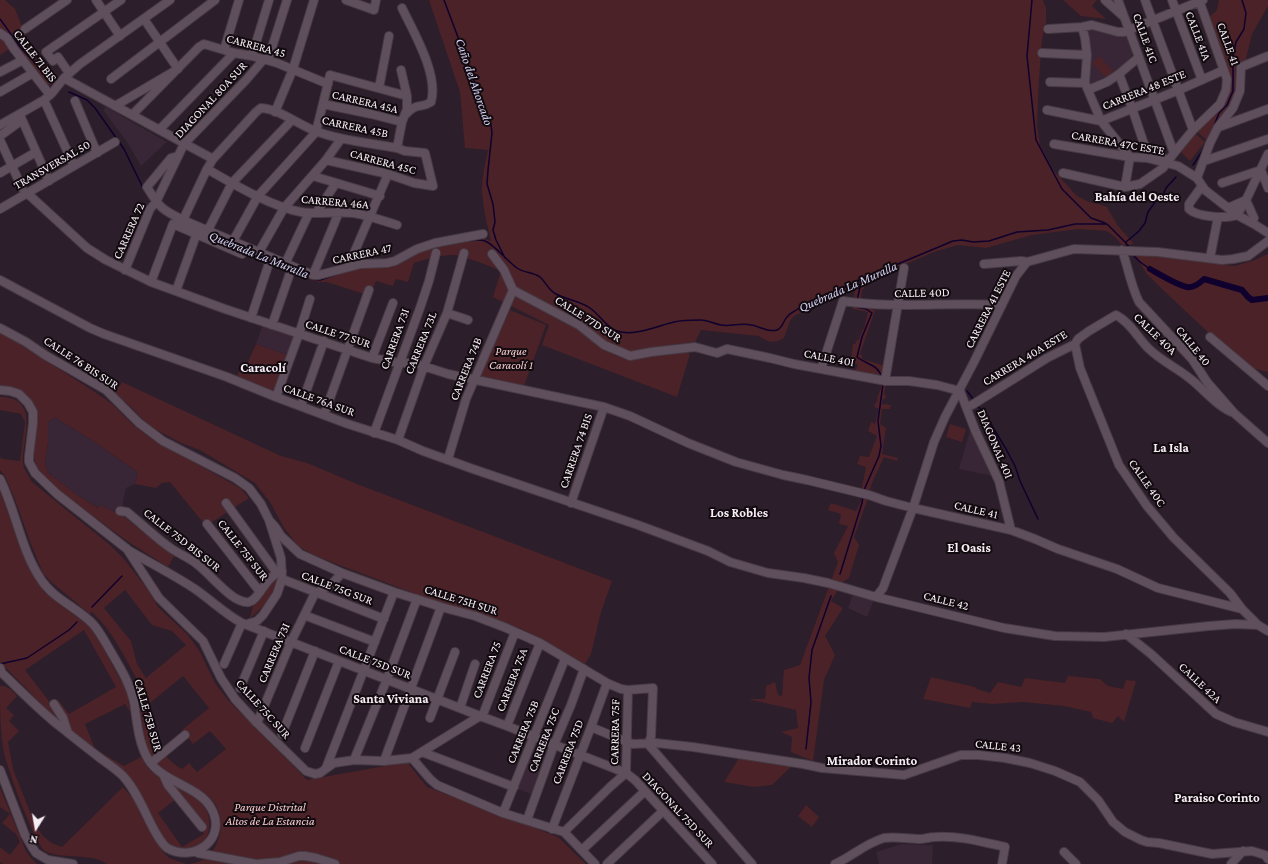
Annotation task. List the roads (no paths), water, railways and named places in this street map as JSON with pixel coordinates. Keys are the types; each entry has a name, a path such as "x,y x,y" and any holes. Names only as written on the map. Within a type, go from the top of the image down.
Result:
{"street":[{"path":"25,29 67,0"},
{"path":"96,0 120,36"},
{"path":"121,0 46,52 53,61 58,57 66,75 132,116 213,159 183,220"},
{"path":"0,136 21,117 47,98 66,75 170,0"},
{"path":"111,79 215,0"},
{"path":"224,50 239,0"},
{"path":"252,56 269,0"},
{"path":"266,60 286,0"},
{"path":"274,112 293,69 314,0"},
{"path":"346,0 374,10 376,0"},
{"path":"1105,0 1124,16"},
{"name":"CALLE 41C","path":"1118,0 1174,153"},
{"path":"1063,173 1125,187 1140,184 1163,168 1193,130 1145,0"},
{"name":"CALLE 41A","path":"1172,0 1202,80"},
{"path":"1048,29 1092,25 1118,32 1129,31 1201,1"},
{"name":"CALLE 41","path":"1193,130 1220,104 1226,90 1227,79 1201,1"},
{"path":"397,148 402,122 406,114 418,105 428,105 432,102 433,97 431,74 428,64 402,8"},
{"path":"144,18 178,69"},
{"path":"1082,27 1087,55 1087,86 1101,121 1130,157 1125,187"},
{"name":"CALLE 71 BIS","path":"0,33 7,38 33,73 47,98 74,166"},
{"path":"379,88 390,36"},
{"name":"CARRERA 45","path":"178,69 201,45 207,44 234,53 266,60 293,69 328,84"},
{"path":"159,130 234,53"},
{"path":"1042,53 1087,55"},
{"path":"1268,56 1241,67 1240,91 1233,108 1218,127 1210,142 1197,178 1202,186 1237,215 1268,233"},
{"path":"1050,82 1087,86 1107,82 1139,57"},
{"path":"0,72 23,60"},
{"name":"DIAGONAL 80A SUR","path":"154,205 184,144 266,60"},
{"path":"115,106 178,69"},
{"path":"132,116 178,69"},
{"path":"401,70 407,96 406,114"},
{"name":"CARRERA 48 ESTE","path":"1047,110 1101,121 1155,98 1179,90 1224,70"},
{"path":"0,92 33,73"},
{"path":"1119,74 1145,146 1162,156 1167,163"},
{"path":"233,241 258,196 316,132 330,75 407,96"},
{"path":"75,101 97,153"},
{"name":"CARRERA 45A","path":"323,104 402,122"},
{"name":"CARRERA 45B","path":"213,159 261,108 274,112 316,132 341,139 397,148 405,151 425,153 433,186"},
{"path":"1218,127 1268,109"},
{"path":"0,125 21,117"},
{"path":"21,117 49,181"},
{"path":"208,230 232,183 292,120"},
{"path":"259,252 284,208 313,176 341,139"},
{"path":"1204,160 1268,139"},
{"name":"CALLE 77 SUR","path":"0,140 24,190 87,248 125,270 151,282 250,318 372,358 399,363 414,363 448,374 604,407 630,416 669,434"},
{"name":"TRANSVERSAL 50","path":"0,209 24,190 49,181 115,142"},
{"name":"CARRERA 47C ESTE","path":"1054,144 1130,157 1147,158 1178,166 1197,178"},
{"path":"0,173 36,152"},
{"path":"1202,186 1190,204 1189,208 1193,212 1218,217 1230,217 1237,215 1246,200 1268,154"},
{"path":"178,156 171,158 147,187 154,205 183,220 198,231 208,230 233,241 241,250"},
{"name":"CARRERA 45C","path":"326,160 388,174 414,183 433,186"},
{"name":"CARRERA 46A","path":"207,169 284,208 312,213 352,213 397,225"},
{"path":"1222,183 1261,170"},
{"path":"1261,170 1268,188"},
{"path":"348,267 371,217 388,174"},
{"path":"313,176 380,196"},
{"path":"285,264 312,213 336,183"},
{"path":"1228,208 1246,200"},
{"path":"1246,200 1254,218"},
{"name":"CARRERA 72","path":"125,270 154,205"},
{"path":"151,282 173,224 198,231 241,250 259,252 270,260 313,275 339,212"},
{"path":"1210,258 1218,217"},
{"path":"176,291 198,231"},
{"name":"CARRERA 47","path":"313,275 319,275 361,264 387,263 417,248 483,234"},
{"name":"CARRERA 41 ESTE","path":"876,597 883,588 934,442 945,417 960,391 1016,276 1027,262 1074,249 1158,252 1228,260 1247,256 1268,241"},
{"name":"CALLE 40","path":"1124,250 1135,294 1139,302 1192,359 1207,382 1234,413 1268,443"},
{"name":"CARRERA 73I","path":"374,433 427,288 436,253"},
{"name":"CARRERA 73L","path":"398,440 424,366 447,313 464,253"},
{"path":"492,254 504,270 513,290"},
{"path":"250,318 270,260"},
{"path":"984,264 1021,261 1027,262"},
{"path":"881,380 904,268"},
{"path":"272,325 290,273"},
{"name":"CALLE 76A SUR","path":"0,280 96,331 152,352 227,377 276,397 374,433 398,440 571,503 638,525"},
{"path":"324,415 369,290"},
{"name":"CALLE 77D SUR","path":"513,290 579,325 604,345 630,356 695,347"},
{"name":"CARRERA 74B","path":"448,459 466,399 513,290"},
{"path":"276,397 310,299"},
{"name":"CALLE 40D","path":"821,368 843,301 897,306 978,304 1002,305"},
{"path":"372,358 393,303"},
{"path":"447,313 468,320"},
{"name":"CALLE 40A","path":"1116,315 1148,348 1168,364 1188,377 1224,409 1234,413"},
{"name":"CARRERA 40A ESTE","path":"969,406 1047,358 1075,344 1078,339 1089,331 1116,315"},
{"name":"CALLE 76 BIS SUR","path":"0,328 106,390 139,423 163,441 242,482 249,488 261,504 269,520"},
{"path":"1210,337 1268,386"},
{"path":"301,406 324,341"},
{"name":"CALLE 40C","path":"1075,344 1080,368 1119,464 1147,506 1174,538 1230,593 1242,609"},
{"name":"CALLE 40I","path":"695,347 717,353 727,349 794,364 881,380 909,381 960,391"},
{"name":"CALLE 75C SUR","path":"0,390 19,394 28,403 33,412 34,417 29,462 35,473 58,494 127,549 159,598 203,641 221,678 235,699 306,771 315,774 320,773 334,764 354,760 384,761 412,758"},
{"name":"DIAGONAL 40I","path":"960,391 969,406 975,430 999,481 1011,530"},
{"name":"CARRERA 74 BIS","path":"571,503 604,407"},
{"name":"CALLE 41","path":"669,434 736,462 783,475 869,495 912,508 1011,530 1058,549 1116,569 1158,588 1242,609"},
{"name":"CALLE 75B SUR","path":"0,479 36,572 42,581 55,594 93,624 122,672 132,696 141,742 151,763 163,774 206,801 212,808 215,830 210,843 198,853"},
{"path":"224,664 244,623 257,621 263,615 277,594 282,580 279,572 226,503"},
{"name":"CALLE 75D BIS SUR","path":"120,511 126,512 173,550 190,558 230,595 242,601 249,602 252,601 260,592"},
{"path":"260,592 266,582 279,572 281,558 269,520"},
{"name":"CALLE 75H SUR","path":"269,520 281,536 300,554 342,573 394,592 475,616 515,632 540,644 606,683 628,690 653,688 651,737 648,744"},
{"name":"CALLE 75F SUR","path":"207,524 260,592"},
{"name":"CALLE 42","path":"638,525 708,551 730,562 768,573 828,583 876,597 1028,632 1055,636 1104,637 1160,630 1183,630 1209,626 1236,624 1258,625"},
{"name":"CALLE 75D SUR","path":"127,549 196,590 227,614 244,623 626,774"},
{"path":"315,593 330,586 342,573"},
{"name":"CALLE 75G SUR","path":"282,580 384,619"},
{"path":"326,768 394,592"},
{"name":"CARRERA 73I","path":"257,723 291,642 315,593"},
{"path":"354,760 387,679 417,599"},
{"path":"384,761 441,607"},
{"path":"1242,609 1258,625 1268,631"},
{"path":"304,615 375,642"},
{"path":"240,688 264,631"},
{"name":"CARRERA 75","path":"481,716 515,632"},
{"name":"CALLE 42A","path":"1126,634 1151,654 1216,714 1234,722 1268,732"},
{"name":"CARRERA 75A","path":"507,726 540,644"},
{"path":"282,734 315,651"},
{"path":"430,718 455,652"},
{"name":"CARRERA 75B","path":"503,813 565,659"},
{"path":"305,748 340,661"},
{"path":"460,708 474,664"},
{"name":"CARRERA 75C","path":"527,820 554,745 584,669"},
{"path":"1,674 68,733 124,777 133,790 160,840 174,852 184,855 198,853 256,864 280,862 299,856 316,858 335,864"},
{"name":"CARRERA 75D","path":"552,829 606,683"},
{"name":"CARRERA 75F","path":"626,774 628,690"},
{"path":"54,704 63,718 68,733"},
{"path":"481,716 412,758 430,779 437,785 454,794 503,813 564,832 595,864"},
{"path":"591,727 633,744 648,744 752,864"},
{"path":"151,763 185,735"},
{"name":"CALLE 43","path":"648,744 656,743 693,747 822,768 904,774 961,755 978,755 1030,763 1055,771 1080,782 1098,800 1113,822 1125,832 1140,840 1212,854 1252,851 1259,852 1265,855 1268,859"},
{"path":"422,752 514,787"},
{"path":"0,770 26,835 36,853 48,860 73,864"},
{"path":"163,774 168,785 202,827"},
{"path":"564,832 626,774"},
{"name":"DIAGONAL 75D SUR","path":"626,774 635,780 712,864"},
{"path":"582,850 645,791"},
{"path":"607,864 663,811"},
{"path":"835,864 883,838 922,839 935,837 955,838 1005,846 1002,864"},
{"path":"1064,852 1076,864"},
{"path":"1231,864 1243,852"}],"waterway":[{"name":"Caño del Ahorcado","path":"444,0 491,125 492,133 487,184 493,204 495,222 493,230 505,258"},
{"path":"1032,0 1027,56 1036,140 1062,189 1091,218 1105,223"},
{"path":"1212,131 1219,113 1227,105 1233,91 1233,56 1236,42 1244,29 1246,13 1242,0"},
{"name":"Quebrada La Muralla","path":"0,19 21,48 49,78"},
{"name":"Quebrada La Muralla","path":"69,92 87,100 95,108 124,149 143,188"},
{"path":"1193,165 1206,144"},
{"path":"1126,242 1139,231 1145,223 1148,212 1176,177"},
{"name":"Quebrada La Muralla","path":"440,246 476,240 485,241 493,246 517,268 540,277 553,292 590,308 613,329 631,333 684,320 704,320 725,325 747,324 774,331 781,328 789,315 798,309 862,279 953,241 989,241 1017,232 1048,230 1075,224 1107,224 1129,247"},
{"name":"Quebrada La Muralla","path":"244,251 266,260"},
{"name":"Quebrada La Muralla","path":"1132,254 1150,269"},
{"name":"Quebrada La Muralla","path":"271,263 298,273"},
{"path":"1150,269 1173,282 1187,287 1194,286 1204,279 1242,290 1252,300 1268,298"},
{"name":"Quebrada La Muralla","path":"312,279 320,280 341,273"},
{"path":"857,300 862,279"},
{"path":"856,306 866,309 872,313 862,337 857,357 875,367 882,378"},
{"path":"864,490 879,456 881,446 878,421 883,384"},
{"path":"967,391 974,400"},
{"path":"977,405 988,419 1006,449 1038,519"},
{"path":"840,574 863,496"},
{"path":"92,607 122,576"},
{"path":"806,749 811,702 809,678 812,650 831,596"},
{"path":"0,664 27,658 69,630 77,622"}],"district":[{"name":"Bahía del Oeste","path":"1137,197"},
{"name":"Caracolí","path":"263,368"},
{"name":"La Isla","path":"1171,448"},
{"name":"Los Robles","path":"739,513"},
{"name":"El Oasis","path":"969,548"},
{"name":"Santa Viviana","path":"391,699"},
{"name":"Mirador Corinto","path":"872,761"},
{"name":"Paraiso Corinto","path":"1217,798"}],"park label":[{"name":"Parque Caracolí 1","path":"511,358"},
{"name":"Parque Distrital Altos de La Estancia","path":"270,814"}]}
